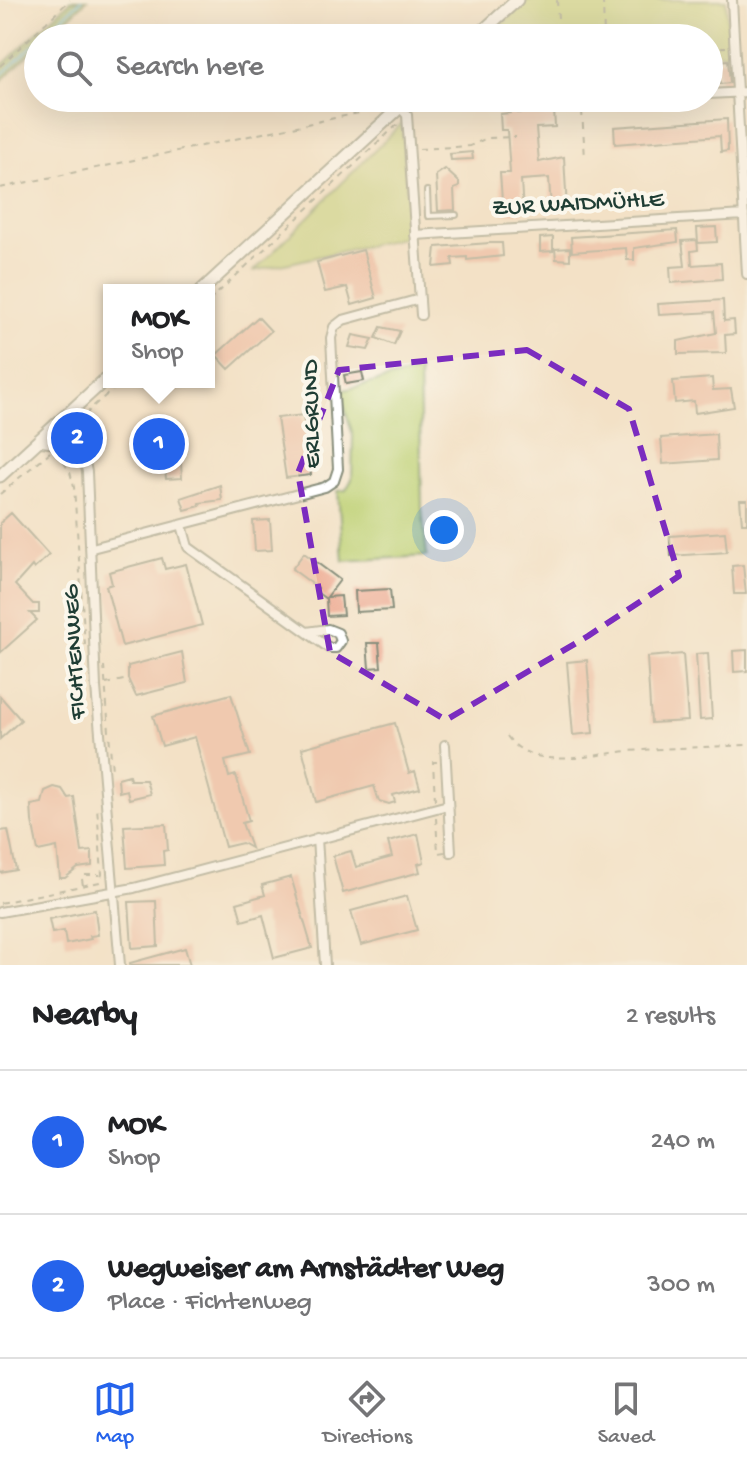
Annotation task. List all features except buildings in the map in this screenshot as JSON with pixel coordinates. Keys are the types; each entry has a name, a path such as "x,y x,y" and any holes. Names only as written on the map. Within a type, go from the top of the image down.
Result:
{"main road":[{"path":"490,24 517,0"},
{"path":"209,284 401,112"},
{"path":"0,476 103,381"},
{"path":"39,440 66,444 85,459"}],"street":[{"path":"732,0 742,92 747,274"},
{"path":"403,112 410,149 421,315"},
{"name":"ZUR WAIDMÜHLE","path":"415,235 745,215"},
{"name":"ERLGRUND","path":"92,548 325,487 334,481 338,469 331,338 334,327 343,320 420,299"},
{"name":"FICHTENWEG","path":"65,416 85,459 92,548 96,687 120,965"},
{"path":"182,525 188,547 307,632"},
{"path":"445,745 451,852"},
{"path":"0,912 115,891 448,805"},
{"path":"317,838 325,965"}],"lane":[{"path":"427,191 428,216 456,215"},
{"path":"413,202 427,201"}],"path":[{"path":"45,24 70,0"},
{"path":"557,0 558,24"},
{"path":"603,0 604,24"},
{"path":"0,66 24,43"},
{"path":"723,47 735,47"},
{"path":"0,188 393,112"},
{"path":"215,295 403,119 403,112"},
{"path":"583,112 585,158"},
{"path":"410,149 470,146 487,138 516,137"},
{"path":"74,430 86,426 86,415 91,408 115,388"},
{"path":"0,494 57,447 74,487 86,650"},
{"path":"104,660 113,783"},
{"path":"106,684 128,679"},
{"path":"507,736 524,751 571,759 626,751 747,745"},
{"path":"0,903 97,885 102,874 96,794"},
{"path":"83,887 83,877 102,874"}],"highlighted area":[{"path":"527,350 629,409 679,576 588,636 446,720 330,652 298,473 339,370"}],"green space":[{"path":"71,0 87,0 62,24 46,24"},
{"path":"527,0 726,0 729,53 723,53 723,24 502,24"},
{"path":"24,44 24,59 0,82 0,67"},
{"path":"402,123 410,236 254,271"},
{"path":"419,371 422,508 427,556 343,561 338,491 346,490 352,479 353,436 340,391"}],"waterway":[{"name":"ERLGRUND","path":"56,24 81,0"},
{"name":"ERLGRUND","path":"0,76 24,54"}],"place":[{"name":"Wegweiser am Arnstädter Weg","path":"77,438"},
{"name":"MOK","path":"159,444"}]}
